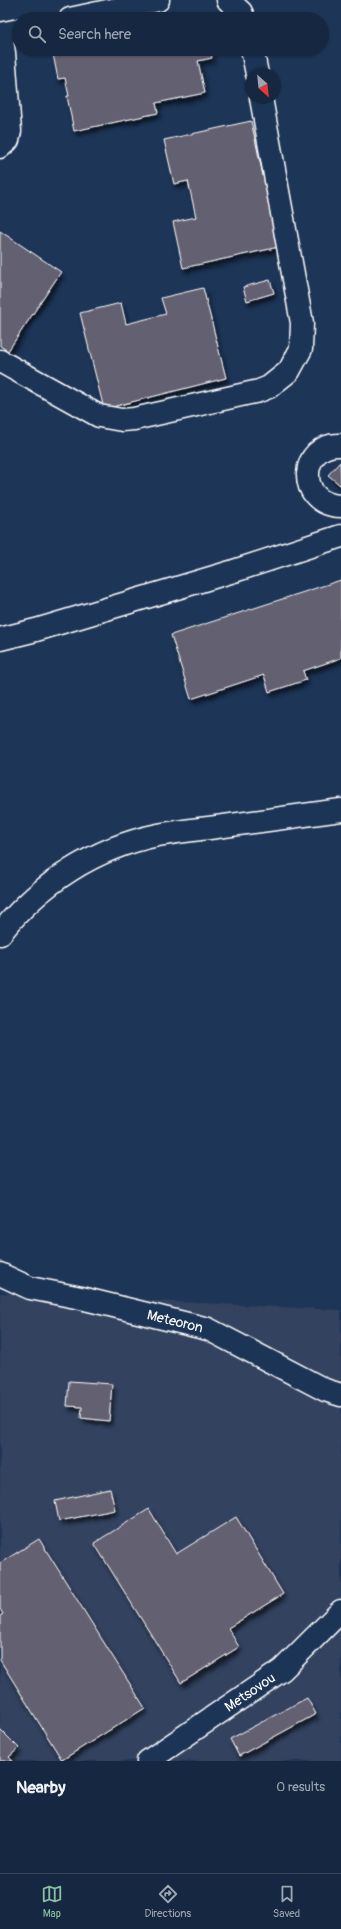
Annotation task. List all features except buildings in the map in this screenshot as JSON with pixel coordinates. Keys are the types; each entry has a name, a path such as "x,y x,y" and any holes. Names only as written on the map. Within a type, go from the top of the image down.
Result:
{"street":[{"path":"102,12 158,0"},
{"path":"228,0 241,12"},
{"path":"0,147 8,140 10,131 4,53 0,34 12,31"},
{"path":"253,56 256,68"},
{"path":"0,360 99,416 122,420 134,419 259,391 280,380 289,371 301,349 303,337 302,324 262,104"},
{"path":"341,445 327,447 318,452 308,469 308,479 310,489 316,497 324,503 341,506"},
{"path":"0,639 36,630 234,571 341,536"},
{"path":"0,934 23,907 57,878 91,858 113,849 158,835 341,810"},
{"name":"Meteoron","path":"0,1274 30,1288 81,1298 208,1329 325,1390 341,1395"},
{"name":"Metsovou","path":"148,1761 282,1670 341,1611"}],"shaded area":[{"path":"0,1293 341,1310 341,1761 0,1761"}]}
